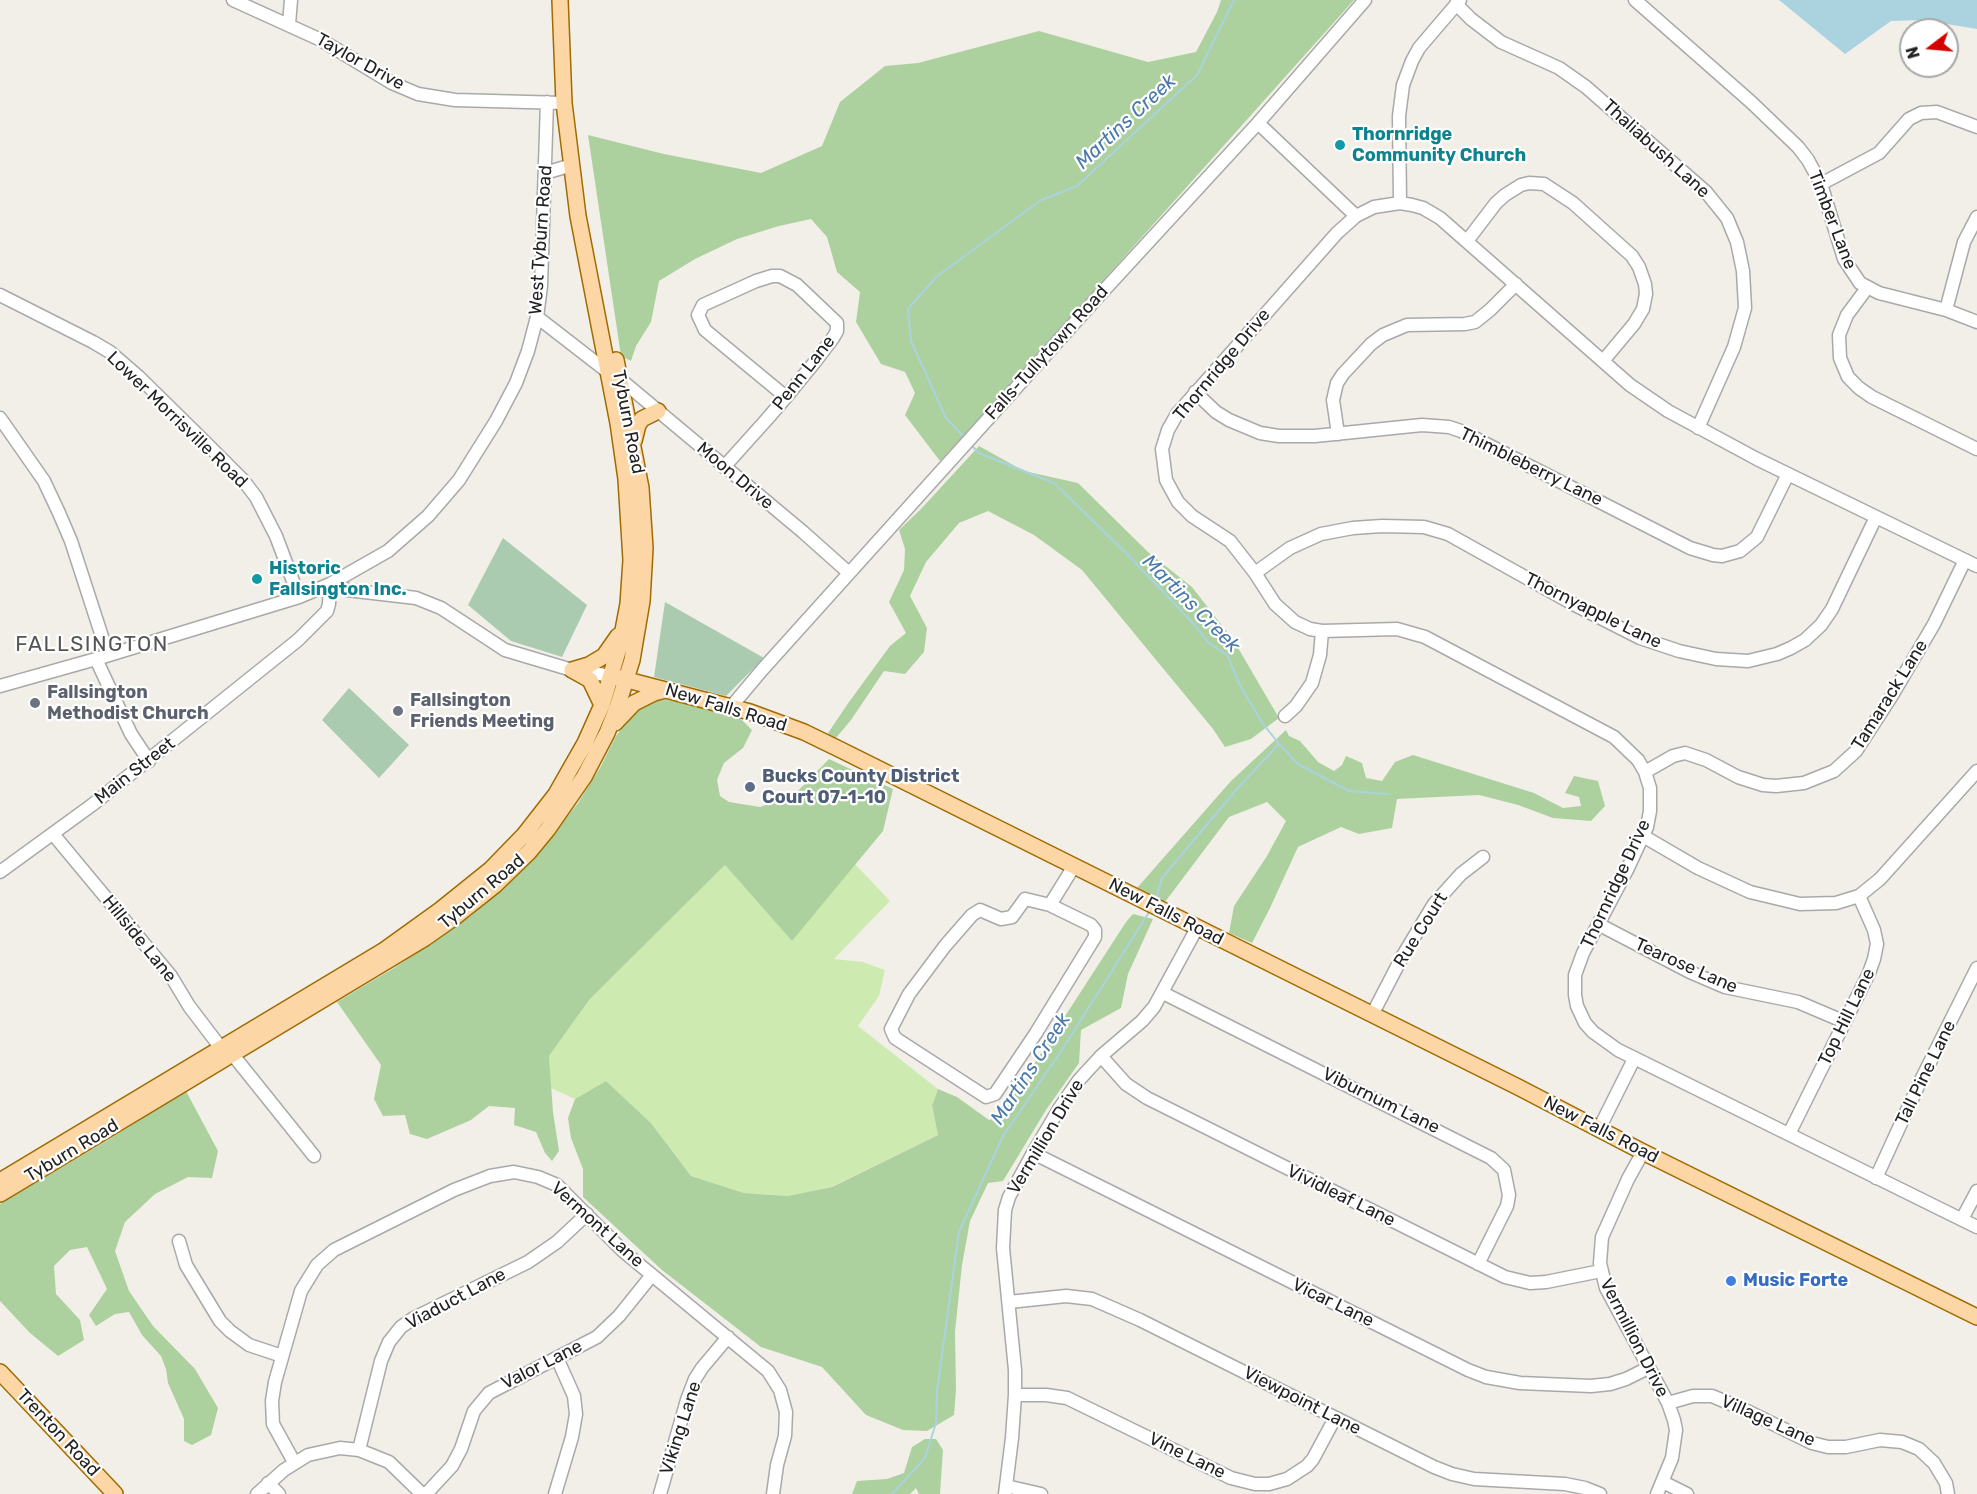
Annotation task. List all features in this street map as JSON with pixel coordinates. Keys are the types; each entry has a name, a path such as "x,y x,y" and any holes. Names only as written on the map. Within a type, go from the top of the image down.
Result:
{"main road":[{"name":"Tyburn Road","path":"0,1194 227,1052 408,934 490,869 524,835 556,794 585,743 637,639 645,568 644,523 634,444 614,376 584,256 564,103 560,0"},
{"name":"Tyburn Road","path":"0,1181 425,938 494,886 529,852 554,821 584,777 607,733 619,677 631,560 626,479 614,376"},
{"path":"634,444 638,425 642,419 658,411"},
{"path":"572,670 590,665 604,657 616,640 626,615"},
{"path":"572,670 590,680 602,705"},
{"name":"New Falls Road","path":"619,677 731,707 804,732 1977,1317"},
{"path":"607,733 634,703 654,693 667,690"},
{"name":"Trenton Road","path":"0,1372 116,1494"}],"street":[{"name":"Taylor Drive","path":"233,0 289,24 339,50 392,83 418,93 455,100 564,103"},
{"path":"289,24 291,0"},
{"name":"Falls-Tullytown Road","path":"731,707 964,445 1258,123 1365,0"},
{"name":"Timber Lane","path":"1635,0 1783,132 1808,160 1821,184 1844,259 1855,278 1867,288 1892,297 1946,310 1977,322"},
{"path":"1400,203 1399,116 1403,85 1419,48 1458,2"},
{"name":"Thaliabush Lane","path":"1458,2 1471,19 1501,42 1559,68 1586,87 1706,192 1727,218 1737,242 1743,271 1744,308 1734,347 1698,428"},
{"name":"West Tyburn Road","path":"0,686 299,597 330,584 388,551 428,516 459,480 501,414 523,365 537,317 542,286 547,102"},
{"path":"1821,184 1879,153 1909,119 1921,113 1937,112 1977,127"},
{"path":"1258,123 1356,216"},
{"path":"546,173 572,165"},
{"path":"1467,241 1496,203 1521,185 1544,184 1573,203 1632,256 1645,284 1643,309 1634,324 1603,361"},
{"name":"Thornridge Drive","path":"1977,566 1788,474 1698,428 1649,399 1467,241 1432,213 1412,204 1400,203 1374,207 1356,216 1337,233 1195,392 1177,414 1164,440 1162,458 1171,492 1186,511 1230,541 1285,615 1301,625 1322,631 1397,629 1425,637 1614,737 1633,753 1645,772 1651,798 1650,811 1643,836 1583,953 1575,975 1577,1006 1585,1023 1593,1032 1634,1059 1977,1227"},
{"path":"1946,310 1964,242 1977,217"},
{"name":"Penn Lane","path":"724,467 786,397 814,363 837,331 837,323 824,308 785,277 772,276 703,305 698,315 705,330 786,397"},
{"path":"1338,434 1333,400 1337,383 1342,374 1371,344 1383,335 1407,326 1475,322 1516,284"},
{"path":"1867,288 1847,315 1839,335 1840,358 1848,377 1858,388 1872,397 1977,449"},
{"name":"Lower Morrisville Road","path":"0,295 110,352 140,378 243,480 263,510 276,536 299,597"},
{"name":"Moon Drive","path":"537,317 658,411 849,573"},
{"name":"Thimbleberry Lane","path":"1195,392 1228,420 1260,433 1293,437 1422,425 1449,427 1461,431 1690,548 1713,555 1732,554 1752,543 1788,474"},
{"path":"0,418 44,481 59,513 71,541 102,657 131,734 148,761"},
{"name":"Thornyapple Lane","path":"1255,573 1290,548 1321,534 1382,526 1424,526 1448,534 1575,605 1640,638 1697,656 1748,661 1791,648 1805,640 1821,625 1832,609 1876,517"},
{"name":"Tamarack Lane","path":"1645,772 1673,756 1686,753 1706,760 1738,777 1763,785 1804,783 1834,771 1856,751 1891,697 1930,633 1965,560"},
{"name":"New Falls Road","path":"330,584 347,591 417,598 441,608 506,650 572,670 619,677"},
{"name":"Main Street","path":"0,872 148,761 279,656 323,617 330,604 330,584"},
{"path":"1285,716 1296,706 1312,683 1320,655 1322,631"},
{"path":"1643,836 1730,884 1769,898 1800,904 1836,903 1859,896 1880,879 1977,771"},
{"name":"Hillside Lane","path":"53,834 171,976 189,1006 314,1156"},
{"name":"Rue Court","path":"1372,1015 1402,957 1434,904 1461,874 1484,857"},
{"path":"1050,905 1074,866"},
{"name":"Top Hill Lane","path":"1789,1134 1869,973 1876,952 1874,930 1859,896"},
{"path":"1025,899 1050,905 1091,925 1095,930 1095,937 1036,1033 995,1094 986,1096 895,1038 891,1029 909,994 972,915 980,910 1001,919 1012,917 1025,899"},
{"name":"Tearose Lane","path":"1598,924 1690,972 1725,987 1798,1002 1845,1022"},
{"name":"Vermillion Drive","path":"1006,1490 1015,1395 1015,1370 1003,1248 1005,1210 1033,1153 1073,1088 1101,1056 1142,1021 1163,993 1197,928"},
{"name":"Tall Pine Lane","path":"1876,1178 1919,1084 1977,968"},
{"name":"Viburnum Lane","path":"1163,993 1491,1158 1504,1170 1509,1195 1507,1206 1478,1264"},
{"name":"Vividleaf Lane","path":"1101,1056 1126,1084 1147,1098 1505,1277 1530,1283 1601,1271"},
{"path":"1599,1129 1634,1059"},
{"name":"Vermillion Drive","path":"1643,1152 1602,1237 1601,1271 1614,1304 1668,1403 1674,1420 1675,1444 1672,1458 1657,1494"},
{"name":"Vicar Lane","path":"1033,1153 1486,1377 1520,1383 1591,1386 1626,1379 1648,1368"},
{"name":"Vermont Lane","path":"294,1462 273,1424 271,1415 275,1382 301,1291 307,1278 324,1257 372,1230 454,1190 502,1173 526,1174 557,1185 623,1251 728,1337 768,1371 776,1381 784,1401 786,1425 773,1494"},
{"path":"1962,1220 1977,1191"},
{"name":"Viaduct Lane","path":"359,1450 381,1361 389,1342 401,1327 429,1310 528,1262 557,1242 587,1214"},
{"path":"179,1241 186,1265 220,1321 249,1345 282,1356"},
{"name":"Valor Lane","path":"424,1494 452,1466 461,1449 469,1422 481,1402 496,1388 597,1337 608,1328 652,1275"},
{"name":"Viewpoint Lane","path":"1009,1302 1066,1296 1105,1303 1452,1474 1474,1479 1565,1484 1600,1494"},
{"name":"Viking Lane","path":"660,1494 695,1379 728,1337"},
{"path":"555,1494 572,1437 576,1414 574,1396 557,1358"},
{"name":"Vine Lane","path":"1015,1395 1067,1398 1231,1478 1255,1484 1277,1482 1302,1470 1313,1459 1335,1418"},
{"name":"Village Lane","path":"1668,1403 1693,1396 1712,1396 1812,1443 1828,1447 1846,1447 1880,1440 1902,1442 1918,1449 1934,1463 1946,1483 1948,1494"},
{"path":"257,1494 294,1462 308,1455 330,1449 359,1450 388,1462 424,1494"},
{"path":"1663,1482 1687,1494"},
{"path":"268,1483 279,1494"},
{"path":"1006,1490 1041,1494"}],"green space":[{"path":"1221,0 1354,0 940,461 905,415 915,393 905,372 881,364 856,322 860,292 837,272 827,237 811,219 737,239 695,259 659,281 651,322 636,346 631,361 621,356 588,135 664,154 761,173 822,146 840,102 885,66 918,63 1039,31 1148,62 1196,52"},
{"path":"979,446 1024,471 1078,483 1148,552 1192,587 1234,641 1279,718 1251,739 1225,747 1213,729 1082,570 1034,535 988,511 959,523 926,562 910,596 927,628 924,652 905,674 884,671 851,720 835,739 831,738 828,733 849,702 890,646 906,633 889,602 904,570 905,549 899,530"},
{"path":"503,538 587,605 562,657 511,641 468,605"},
{"path":"665,602 764,658 726,696 654,677"},
{"path":"349,688 409,745 379,778 322,720"},
{"path":"666,700 701,706 740,718 752,730 743,748 724,763 717,780 720,796 729,802 760,807 794,795 829,759 893,789 883,831 792,941 725,865 590,999 549,1056 553,1112 559,1151 552,1161 545,1153 536,1132 514,1125 515,1108 489,1106 471,1120 427,1139 410,1134 405,1115 383,1116 374,1099 381,1065 337,1002 394,968 471,916 508,883 542,849 578,803 600,768 616,736 631,716 647,702"},
{"path":"1286,730 1289,736 1300,741 1318,762 1334,771 1342,765 1346,756 1362,763 1366,778 1382,781 1395,762 1413,755 1534,793 1563,808 1581,806 1579,797 1565,793 1574,776 1598,781 1605,806 1591,821 1553,818 1518,805 1479,795 1397,799 1392,828 1359,834 1341,827 1298,847 1252,943 1229,933 1234,906 1267,856 1286,821 1267,802 1229,817 1165,902 1137,888 1231,781"},
{"path":"855,864 890,901 834,959 863,962 885,970 879,996 858,1026 938,1089 932,1107 938,1135 831,1187 787,1196 744,1193 691,1176 651,1123 606,1081 575,1099 551,1088 549,1056 590,999 725,865 792,940"},
{"path":"1133,914 1153,919 1128,974 1121,1008 1081,1030 1079,1063 1046,1110 1003,1181 988,1183 970,1221 962,1265 955,1332 954,1415 927,1431 903,1430 866,1415 822,1367 761,1347 662,1270 583,1197 583,1169 571,1138 568,1118 575,1099 606,1081 651,1123 691,1176 744,1193 787,1196 832,1187 938,1135 932,1106 938,1089 957,1097 989,1120 1001,1115"},
{"path":"186,1091 218,1151 212,1178 188,1177 155,1194 125,1222 115,1251 129,1291 153,1326 195,1369 218,1408 211,1435 192,1445 184,1441 184,1419 168,1383 161,1356 142,1335 129,1312 115,1314 96,1326 89,1315 107,1289 87,1247 70,1250 54,1266 56,1294 80,1320 84,1340 58,1356 30,1333 0,1301 0,1204"},
{"path":"925,1439 936,1439 943,1450 940,1494 919,1494 916,1488 910,1494 852,1494 857,1481 887,1479 904,1473 912,1447"}],"water":[{"path":"1779,0 1977,0 1977,29 1959,26 1959,18 1899,18 1899,21 1891,21 1845,54"}],"waterway":[{"name":"Martins Creek","path":"964,437 946,418 911,341 908,309 936,277 1041,200 1077,186 1197,75 1234,0"},
{"name":"Martins Creek","path":"970,444 979,453 1054,483 1124,551 1209,643 1227,655 1240,685 1261,721 1279,744 1236,790 1162,878 1156,899"},
{"path":"1280,745 1298,764 1349,791 1388,794"},
{"name":"Martins Creek","path":"892,1494 925,1458 936,1423 937,1391 959,1232 1003,1136 1060,1053 1151,909"}],"place":[{"name":"Thornridge Community Church","path":"1340,145"},
{"name":"Historic Fallsington Inc.","path":"257,579"},
{"name":"Fallsington Methodist Church","path":"35,703"},
{"name":"Fallsington Friends Meeting","path":"398,711"},
{"name":"Bucks County District Court 07-1-10","path":"750,787"},
{"name":"Music Forte","path":"1731,1281"}],"district":[{"name":"FALLSINGTON","path":"92,645"}]}
